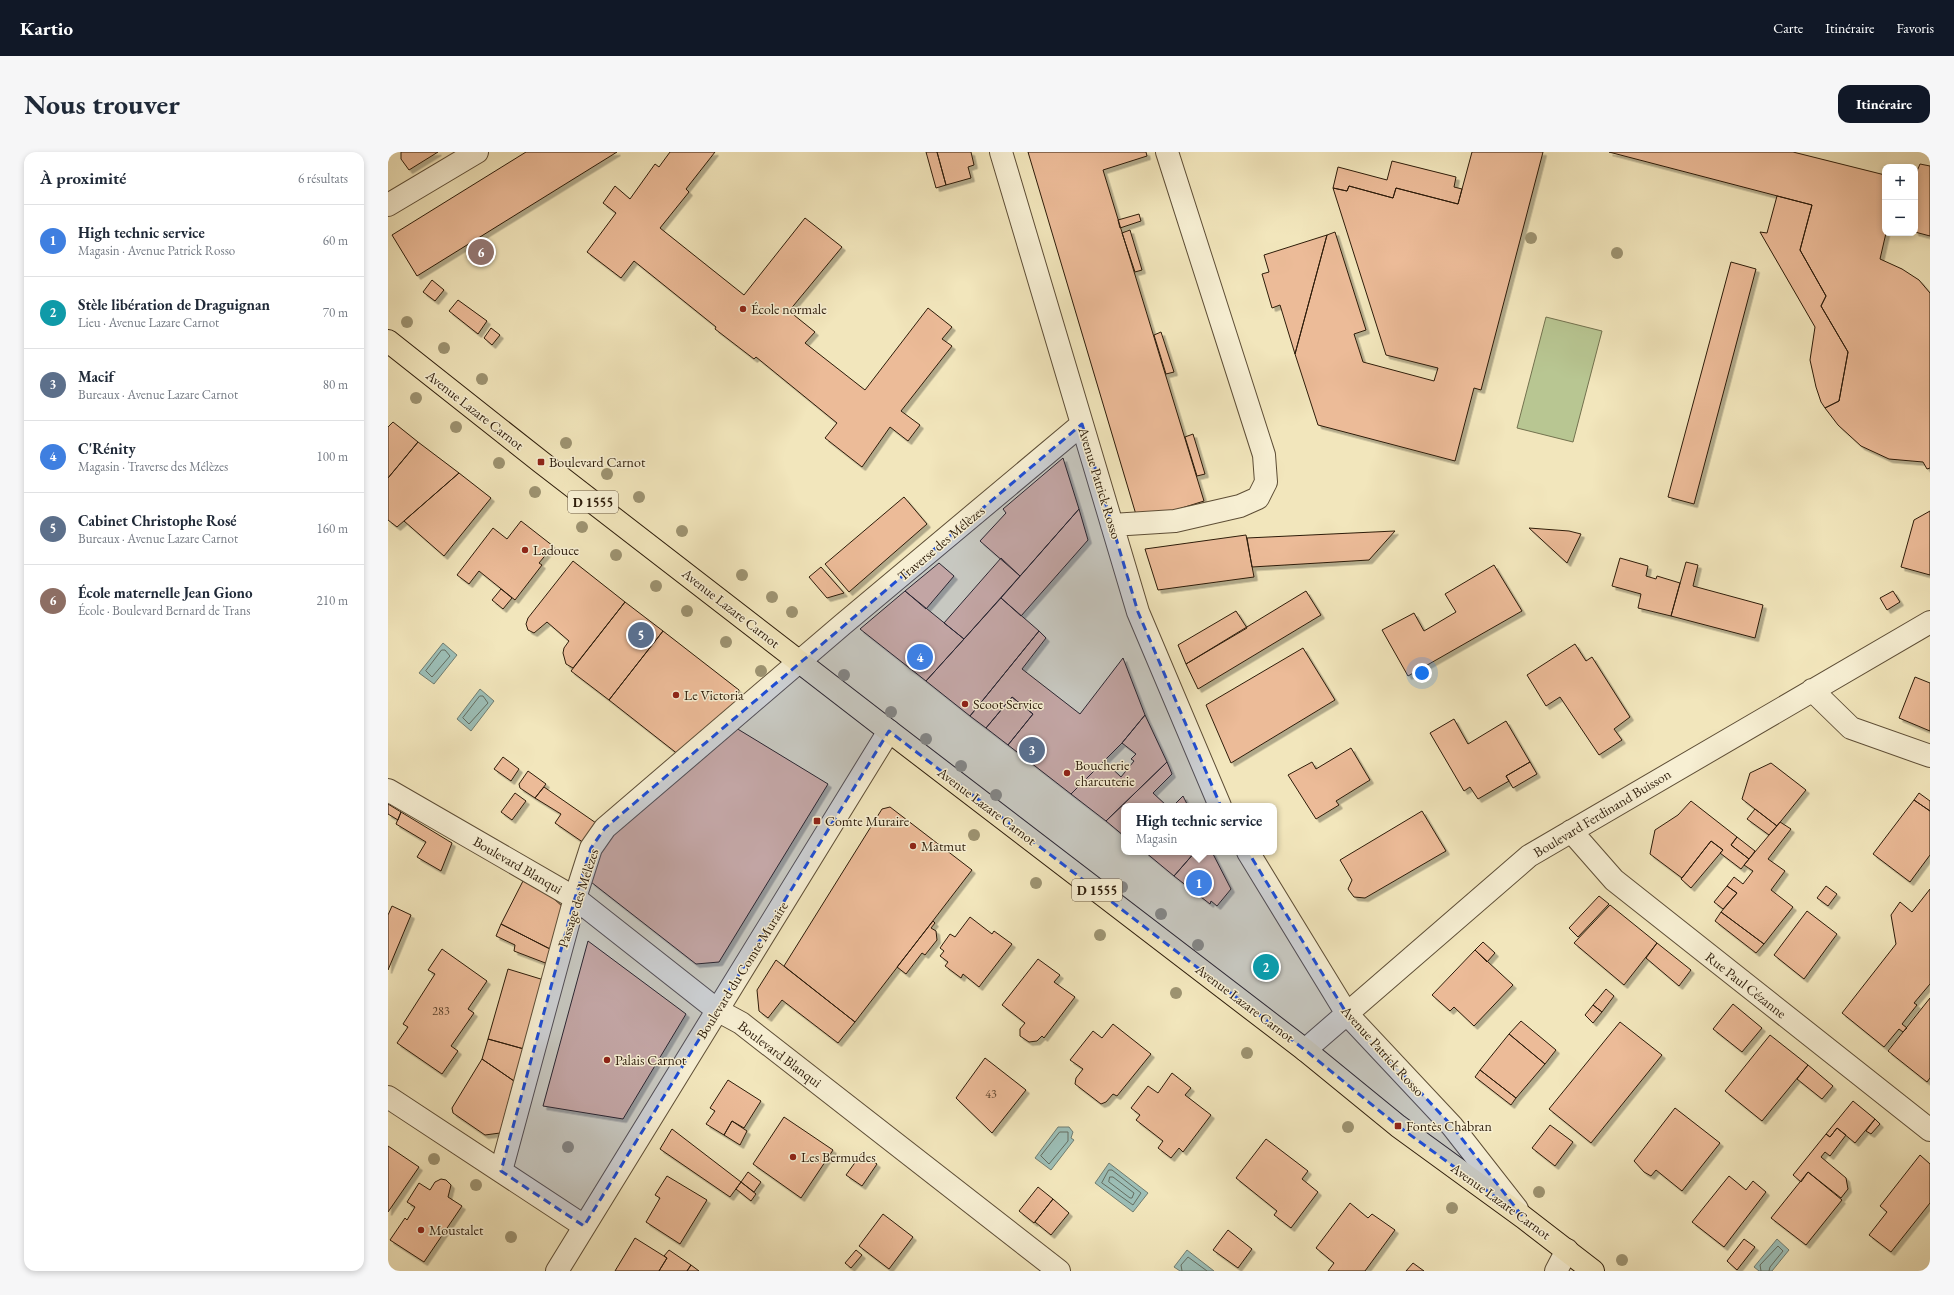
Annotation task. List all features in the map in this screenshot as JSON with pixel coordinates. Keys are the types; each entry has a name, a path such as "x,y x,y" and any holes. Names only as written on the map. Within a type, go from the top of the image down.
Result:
{"main road":[{"name":"Avenue Lazare Carnot","path":"388,341 541,462 1305,1050 1398,1126 1524,1217 1591,1270"}],"street":[{"path":"388,205 477,152"},
{"name":"Avenue Patrick Rosso","path":"1001,152 1138,612 1219,803"},
{"path":"1112,525 1175,521 1240,506 1258,498 1266,482 1264,455 1167,152"},
{"name":"Traverse des Mélèzes","path":"800,662 1082,424"},
{"name":"Boulevard Ferdinand Buisson","path":"1305,1050 1529,856 1930,622"},
{"name":"Passage des Mélèzes","path":"502,1171 575,898 591,848 605,828 800,662"},
{"path":"1812,690 1852,728 1930,756"},
{"name":"Boulevard du Comte Muraire","path":"557,1271 889,731"},
{"name":"Boulevard Blanqui","path":"388,790 575,898 717,1010 741,1023 1059,1271"},
{"name":"Rue Paul Cézanne","path":"1571,831 1614,880 1930,1130"},
{"name":"Avenue Patrick Rosso","path":"1250,855 1347,1014 1452,1126 1524,1217"},
{"path":"388,1097 584,1226"},
{"path":"1556,1271 1567,1250"}],"highlighted area":[{"path":"1082,424 1138,612 1222,809 1347,1014 1452,1126 1523,1217 1398,1126 1305,1050 889,731 584,1226 501,1171 575,898 591,848 605,828"}],"green space":[{"path":"1546,317 1602,331 1573,442 1517,428"}],"water":[{"path":"443,643 457,655 434,684 419,673"},
{"path":"480,689 494,701 471,731 457,719"},
{"path":"1058,1127 1069,1127 1073,1132 1071,1138 1074,1140 1051,1170 1035,1158"},
{"path":"1109,1163 1148,1193 1133,1212 1095,1183"},
{"path":"1777,1239 1789,1250 1772,1271 1759,1271 1754,1267"},
{"path":"1187,1250 1214,1271 1180,1271 1174,1267"}],"building":[{"path":"401,152 438,152 409,170 401,159"},
{"path":"526,152 617,152 417,276 392,235"},
{"name":"École normale","path":"670,152 715,152 686,189 689,192 660,228 744,295 805,218 842,247 789,311 815,332 805,343 865,390 928,308 952,327 942,339 952,346 901,411 920,425 908,441 890,427 862,467 825,438 837,423 756,357 754,359 715,329 716,327 634,261 621,278 587,252 616,213 603,203 615,186 630,199 655,164 659,167"},
{"path":"926,152 937,152 946,185 936,188"},
{"path":"937,152 971,152 974,165 968,167 971,178 946,185"},
{"path":"1028,152 1146,152 1147,156 1103,170 1204,501 1163,514 1137,518"},
{"path":"1472,152 1543,152 1481,390 1474,388 1455,461 1318,425 1295,354 1327,235 1335,232 1366,330 1354,334 1363,362 1434,381 1438,368 1386,355 1333,188 1347,191 1349,186 1393,198 1396,188 1458,204"},
{"path":"1609,152 1793,152 1882,174 1882,236 1885,236 1880,259 1902,269 1919,280 1930,293 1930,468 1927,469 1923,462 1889,459 1861,446 1838,425 1825,408 1839,401 1848,352 1821,306 1826,296 1800,250 1812,205"},
{"path":"1392,161 1456,177 1454,187 1462,189 1458,204 1396,188 1393,198 1349,186 1347,191 1333,188 1338,167 1387,180"},
{"path":"1920,164 1930,166 1930,236 1918,233 1918,169"},
{"path":"1777,196 1812,205 1800,250 1826,296 1821,306 1848,352 1839,401 1825,408 1821,402 1816,387 1810,360 1815,327 1760,232 1767,233"},
{"path":"1139,214 1141,221 1120,228 1118,220"},
{"path":"1130,230 1142,270 1135,272 1122,233"},
{"path":"1327,235 1295,354 1280,305 1272,308 1262,274 1269,272 1264,255"},
{"path":"1731,262 1756,269 1694,504 1668,497"},
{"path":"432,280 444,290 435,301 423,292"},
{"path":"458,300 487,321 478,334 449,311"},
{"path":"491,328 500,335 492,345 484,338"},
{"path":"1161,332 1174,372 1166,374 1154,335"},
{"path":"393,422 418,442 388,478 388,427"},
{"path":"1193,434 1205,474 1197,476 1185,437"},
{"path":"418,442 459,473 397,527 388,520 388,478"},
{"path":"1063,458 1079,509 1020,576 980,541 1006,513 1003,509"},
{"path":"459,473 491,498 444,556 404,521"},
{"path":"904,497 927,524 849,592 825,564"},
{"path":"1079,509 1088,540 1021,616 1001,598"},
{"path":"1930,511 1930,575 1901,567 1914,520"},
{"path":"521,521 553,546 539,563 542,565 515,600 479,571 469,584 457,575 493,528 507,539"},
{"path":"1529,528 1569,531 1581,534 1567,563"},
{"path":"1395,531 1369,560 1252,567 1247,538"},
{"path":"1246,535 1254,577 1158,590 1145,549"},
{"path":"1001,558 1020,576 964,639 944,623"},
{"path":"1620,558 1648,566 1646,576 1656,579 1657,576 1680,583 1671,616 1638,608 1641,594 1612,586"},
{"path":"573,561 625,602 573,668 566,664 563,653 564,648 569,641 547,622 534,633 528,630 526,624 528,618"},
{"path":"1686,562 1698,565 1693,586 1763,605 1755,638 1671,616"},
{"path":"939,563 954,576 926,609 905,591"},
{"path":"1494,565 1522,611 1408,676 1382,630 1414,613 1424,631 1456,612 1445,594"},
{"path":"821,567 844,593 827,598 809,577"},
{"path":"501,589 512,598 503,609 492,600"},
{"path":"905,591 964,639 926,681 860,629"},
{"path":"1306,591 1321,615 1198,689 1186,664"},
{"path":"1893,591 1900,602 1887,610 1880,598"},
{"path":"1001,598 1039,631 970,716 926,681"},
{"path":"625,602 663,631 609,700 571,671"},
{"path":"1236,611 1247,628 1186,664 1178,645"},
{"name":"Le Victoria","path":"663,631 739,690 735,709 679,755 609,700"},
{"path":"1039,631 1046,638 1022,669 1080,714 1123,658 1145,715 1122,743 1071,794 1008,745 1033,714 1012,697 986,728 970,716"},
{"path":"1575,644 1586,661 1592,657 1630,717 1614,729 1622,740 1599,755 1560,697 1546,706 1527,675"},
{"path":"1303,648 1335,700 1231,763 1206,705"},
{"path":"1915,677 1930,683 1930,731 1899,718"},
{"path":"1012,697 1033,714 1008,745 986,728"},
{"path":"1145,715 1167,762 1125,803 1121,803 1121,806 1106,821 1071,794 1104,761 1121,777 1134,761 1131,759 1136,754 1122,743"},
{"path":"1454,719 1468,744 1506,721 1530,762 1506,776 1509,781 1478,799 1470,787 1464,791 1430,733"},
{"path":"736,728 828,784 719,962 696,964 591,882 601,848 621,821"},
{"path":"1351,748 1370,780 1336,801 1339,805 1316,819 1288,775 1312,762 1316,769"},
{"path":"503,757 519,769 511,781 494,769"},
{"path":"1167,762 1172,774 1153,793 1164,803 1125,803"},
{"path":"1530,762 1537,774 1513,788 1506,776"},
{"path":"1771,763 1806,790 1777,826 1742,799 1750,773"},
{"path":"528,771 546,784 535,798 520,788 519,784"},
{"path":"544,787 596,823 584,843 555,823 561,814 535,798"},
{"path":"515,793 526,801 512,820 501,812"},
{"path":"1919,793 1930,801 1930,811 1914,800"},
{"path":"1183,796 1186,803 1176,803"},
{"path":"1914,800 1930,811 1930,855 1910,882 1873,854"},
{"path":"1691,801 1737,837 1731,845 1749,859 1741,869 1720,853 1723,850 1711,841 1682,878 1650,854 1655,830 1678,815"},
{"path":"388,804 401,812 398,820 388,814"},
{"path":"1121,806 1121,834 1106,821"},
{"path":"890,807 972,870 855,1022 784,966 882,809"},
{"path":"1755,809 1777,826 1769,835 1747,819"},
{"path":"1422,811 1446,851 1365,898 1354,897 1348,889 1352,880 1340,860"},
{"path":"401,812 452,843 441,871 417,857 426,842 396,824"},
{"path":"1780,822 1791,829 1768,859 1785,871 1771,890 1793,907 1764,944 1721,912 1737,893 1727,886 1734,877 1743,884 1753,871 1744,865"},
{"path":"1737,837 1755,851 1749,859 1731,845"},
{"path":"1711,841 1723,850 1691,888 1681,879"},
{"path":"1149,855 1192,855 1174,876"},
{"path":"1192,855 1214,855 1231,889 1217,906 1211,901 1210,904 1174,876"},
{"path":"523,881 552,897 564,908 552,950 501,924"},
{"path":"1727,886 1737,893 1723,909 1714,902"},
{"path":"1826,886 1837,894 1828,906 1817,898"},
{"path":"1930,889 1930,984 1914,1003 1917,1005 1902,1024 1907,1028 1903,1032 1899,1029 1884,1047 1842,1013 1896,944 1891,915 1900,902 1912,912"},
{"path":"1599,896 1609,904 1578,937 1569,928"},
{"path":"1610,905 1657,943 1624,985 1574,943"},
{"path":"392,906 411,915 388,970 388,915"},
{"path":"1807,911 1837,934 1804,979 1774,955"},
{"path":"1721,912 1764,944 1756,953 1715,921"},
{"path":"970,917 992,934 994,931 1012,944 979,987 963,974 961,978 945,966 948,962 940,956 944,951 940,948 950,934 955,937"},
{"path":"933,921 935,923 931,928 936,931 937,940 925,955 922,953 906,974 897,967"},
{"path":"501,924 552,950 548,964 514,951 515,945 496,936"},
{"name":"Palais Carnot","path":"588,941 686,1014 623,1119 543,1106"},
{"path":"1483,942 1495,953 1487,962 1475,950"},
{"path":"1657,943 1691,970 1679,986 1646,958"},
{"path":"442,949 487,981 468,1009 474,1013 451,1046 458,1051 442,1074 397,1043 408,1027 403,1024 435,974 428,970"},
{"path":"1475,950 1513,985 1474,1026 1454,1007 1450,1011 1432,995"},
{"path":"1038,959 1060,975 1054,982 1075,997 1044,1038 1042,1036 1037,1041 1029,1042 1020,1036 1020,1029 1025,1023 1002,1005"},
{"path":"776,960 855,1022 838,1043 782,1000 768,1018 759,1011 757,990"},
{"path":"508,969 544,980 524,1049 488,1039"},
{"path":"1606,989 1614,996 1602,1012 1593,1005"},
{"path":"1930,998 1930,1078 1927,1082 1888,1051"},
{"path":"1733,1004 1762,1028 1742,1052 1713,1029"},
{"path":"1593,1005 1602,1012 1593,1023 1585,1015"},
{"path":"1521,1021 1556,1050 1545,1064 1509,1034"},
{"path":"1620,1022 1662,1055 1591,1143 1549,1109"},
{"path":"1113,1024 1151,1054 1117,1096 1113,1094 1106,1102 1101,1104 1075,1084 1076,1078 1083,1069 1070,1060 1093,1031 1102,1038"},
{"path":"1509,1034 1545,1064 1516,1098 1480,1070"},
{"path":"1770,1035 1808,1065 1762,1121 1725,1091"},
{"path":"488,1039 524,1049 514,1081 482,1059"},
{"path":"985,1058 1026,1090 992,1133 956,1098"},
{"path":"482,1059 514,1081 500,1133 485,1135 453,1113 452,1108"},
{"path":"1808,1065 1833,1086 1822,1099 1797,1079"},
{"path":"1480,1070 1516,1098 1511,1105 1475,1077"},
{"path":"1172,1073 1191,1088 1185,1095 1211,1115 1183,1152 1179,1148 1171,1158 1158,1148 1163,1141 1136,1120 1140,1115 1131,1108 1148,1086 1158,1093"},
{"path":"728,1080 761,1101 744,1128 732,1121 724,1135 706,1124 715,1111 710,1108"},
{"path":"1853,1101 1875,1119 1855,1143 1837,1128 1830,1137 1826,1134"},
{"path":"1675,1108 1720,1143 1682,1191 1656,1170 1651,1176 1644,1172 1634,1161"},
{"name":"Les Bermudes","path":"784,1117 833,1150 801,1198 753,1164"},
{"path":"1875,1119 1880,1124 1871,1134 1866,1131"},
{"path":"732,1121 747,1131 740,1145 724,1135"},
{"path":"1550,1125 1573,1142 1555,1166 1532,1148"},
{"path":"1837,1128 1846,1135 1830,1156 1825,1152 1821,1157 1846,1178 1848,1189 1841,1198 1808,1172 1801,1182 1793,1175 1826,1134 1830,1137"},
{"path":"672,1129 741,1182 730,1197 660,1149"},
{"path":"1266,1139 1308,1171 1302,1179 1318,1192 1291,1228 1274,1215 1277,1211 1236,1178"},
{"path":"388,1146 419,1167 388,1212"},
{"path":"862,1153 877,1164 862,1186 846,1175"},
{"path":"1920,1155 1930,1164 1930,1203 1891,1252 1869,1235 1887,1212 1880,1206"},
{"path":"748,1172 761,1182 754,1192 741,1182"},
{"path":"1808,1172 1842,1200 1806,1245 1771,1218"},
{"path":"667,1176 707,1200 680,1244 646,1222 660,1198 655,1195"},
{"path":"1729,1176 1746,1190 1753,1181 1766,1192 1724,1247 1692,1222"},
{"name":"Moustalet","path":"441,1179 446,1180 451,1185 448,1197 462,1206 424,1262 390,1240 405,1218 407,1220 415,1207 407,1202 419,1183 430,1190 435,1182"},
{"path":"741,1182 756,1194 751,1201 736,1189"},
{"path":"1038,1187 1053,1199 1034,1223 1019,1211"},
{"path":"1053,1199 1069,1213 1051,1235 1035,1222"},
{"path":"1350,1203 1368,1218 1372,1214 1395,1230 1365,1271 1328,1271 1334,1263 1316,1248"},
{"path":"883,1214 913,1237 889,1269 859,1246"},
{"path":"1228,1230 1252,1249 1238,1268 1213,1250"},
{"path":"635,1238 667,1258 659,1271 615,1271"},
{"path":"1744,1239 1755,1247 1737,1270 1727,1261"},
{"path":"669,1250 691,1265 687,1271 659,1271 667,1258 664,1256"},
{"path":"856,1250 862,1255 851,1268 845,1263"},
{"path":"1413,1263 1424,1271 1406,1271"},
{"path":"691,1265 699,1271 687,1271"}],"place":[{"name":"École maternelle Jean Giono","path":"481,252"},
{"name":"École normale","path":"743,309"},
{"name":"Boulevard Carnot","path":"541,462"},
{"name":"Ladouce","path":"525,550"},
{"name":"Cabinet Christophe Rosé","path":"641,635"},
{"name":"C'Rénity","path":"920,657"},
{"name":"Le Victoria","path":"676,695"},
{"name":"Scoot Service","path":"965,704"},
{"name":"Macif","path":"1032,750"},
{"name":"Boucherie charcuterie","path":"1067,773"},
{"name":"Comte Muraire","path":"817,821"},
{"name":"Matmut","path":"913,846"},
{"name":"High technic service","path":"1199,883"},
{"name":"Stèle libération de Draguignan","path":"1266,967"},
{"name":"Palais Carnot","path":"607,1060"},
{"name":"Fontès Chabran","path":"1398,1126"},
{"name":"Les Bermudes","path":"793,1157"},
{"name":"Moustalet","path":"421,1230"}]}
